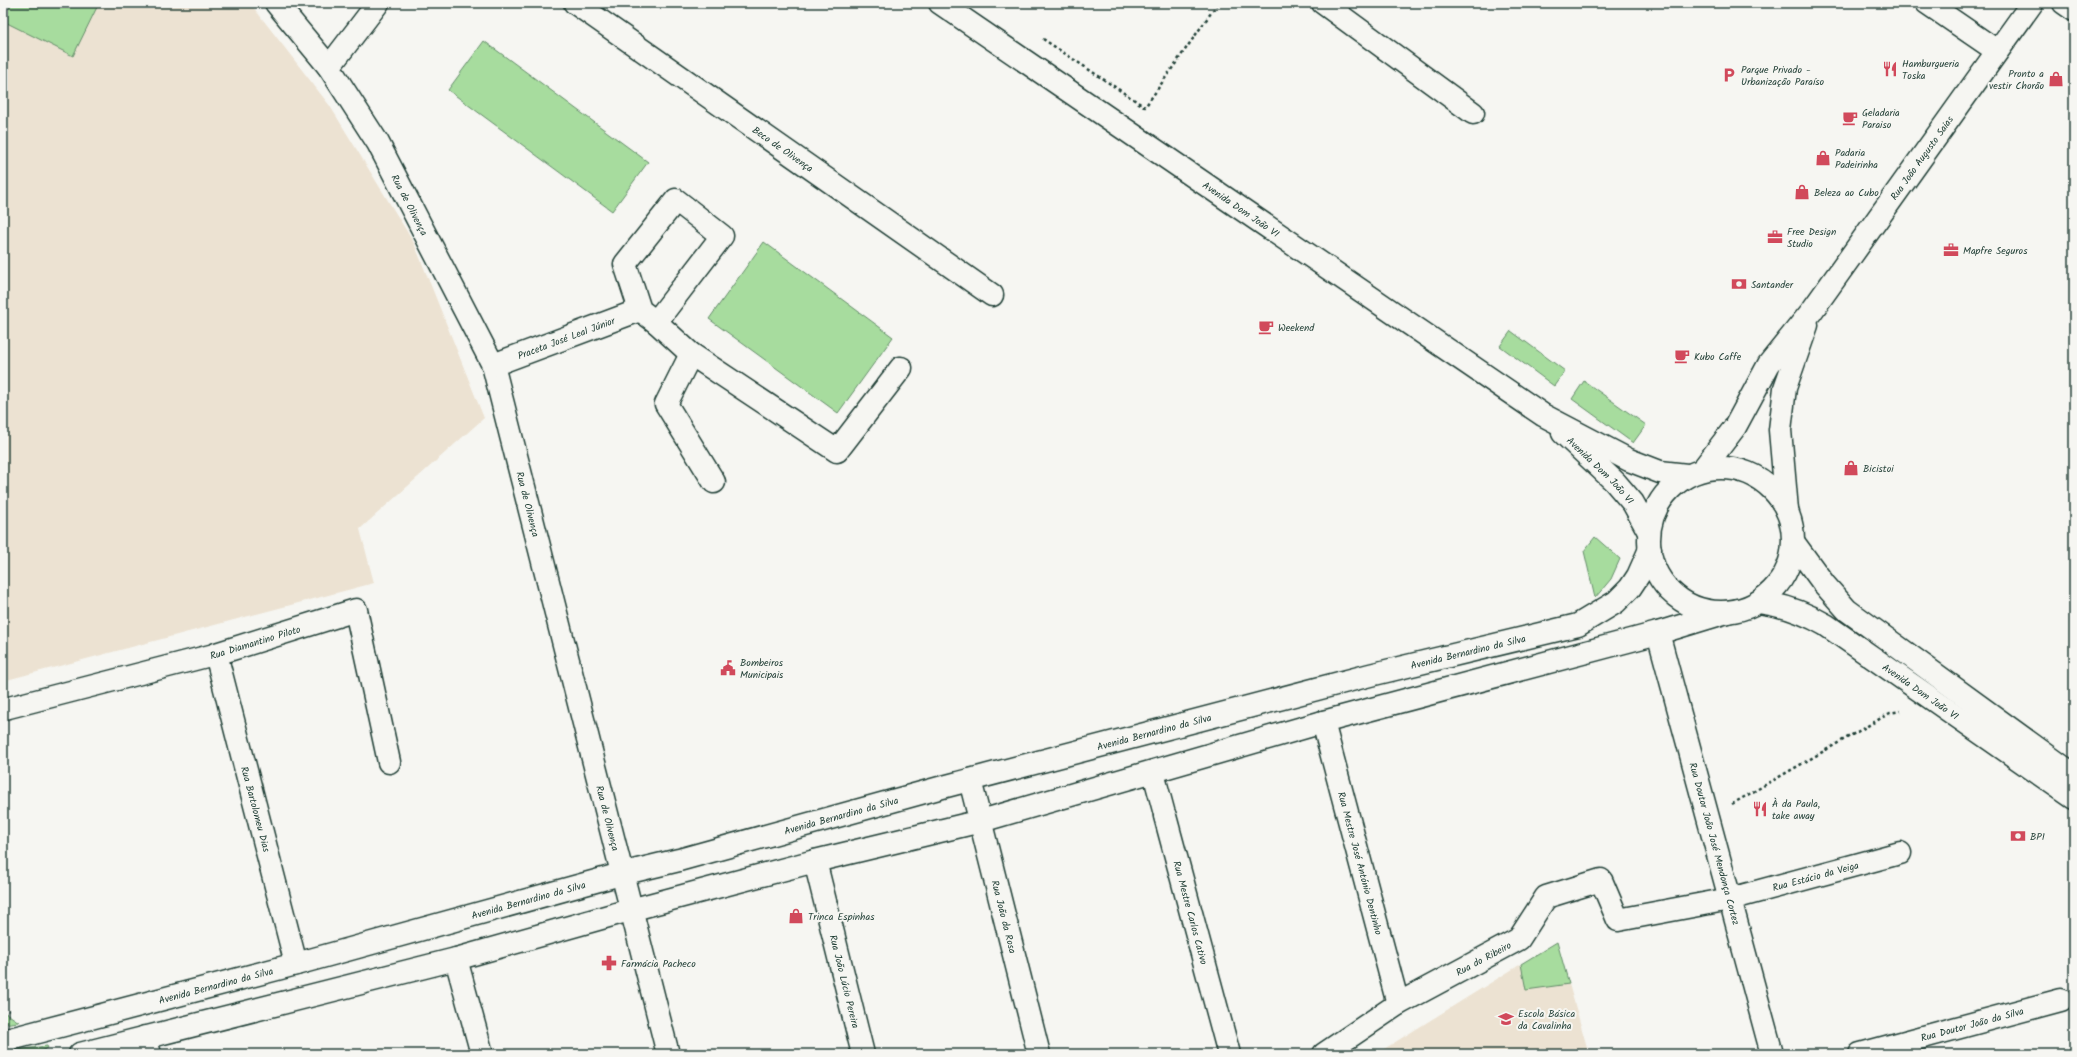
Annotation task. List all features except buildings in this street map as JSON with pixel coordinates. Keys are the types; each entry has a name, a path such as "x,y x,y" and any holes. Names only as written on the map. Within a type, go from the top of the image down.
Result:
{"street":[{"name":"Rua de Olivença","path":"276,3 330,67 378,143 493,365 630,910 668,1054"},
{"path":"330,67 378,3"},
{"name":"Beco de Olivença","path":"575,3 992,295"},
{"name":"Avenida Dom João VI","path":"940,3 1543,415 1629,460 1660,472 1695,472 1730,468 1743,470 1761,479 1776,492 1787,510"},
{"path":"1323,3 1474,113"},
{"path":"1927,3 1997,51"},
{"name":"Rua João Augusto Saias","path":"1811,312 2032,3"},
{"path":"2064,3 2074,10"},
{"path":"648,316 722,236 676,200 625,264 648,316 691,354 838,451 901,368"},
{"path":"80,1054 148,1045 630,910 815,861 981,821 1323,722 1658,633 1727,612 1744,609 1759,602 1774,590 1784,577 1791,561 1794,543 1793,526 1787,510 1780,430 1786,388 1811,312"},
{"name":"Avenida Bernardino da Silva","path":"3,1041 296,964 621,874 679,860 970,780 1370,675 1578,625 1616,602 1630,588 1638,576 1649,541 1655,509 1669,490 1695,472 1735,427 1769,364 1811,312"},
{"name":"Praceta José Leal Júnior","path":"493,365 648,316"},
{"path":"691,354 666,404 714,482"},
{"name":"Avenida Dom João VI","path":"1543,415 1615,482 1633,503 1649,541 1656,570 1668,589 1685,603 1705,611 1727,612"},
{"name":"Avenida Dom João VI","path":"1794,543 1824,584 1847,610 2074,775"},
{"name":"Avenida Dom João VI","path":"1759,602 1775,604 1805,613 1826,625 2074,798"},
{"name":"Rua Diamantino Piloto","path":"3,709 216,654 356,610 389,762"},
{"name":"Rua Doutor João José Mendonça Cortez","path":"1658,633 1772,1054"},
{"name":"Rua Bartolomeu Dias","path":"216,654 296,964"},
{"name":"Rua Mestre José António Dentinho","path":"1323,722 1398,1004"},
{"name":"Rua Mestre Carlos Cativo","path":"1153,771 1229,1054"},
{"name":"Rua João da Rosa","path":"970,780 1039,1054"},
{"name":"Rua Estácio da Veiga","path":"1730,899 1900,853"},
{"name":"Rua João Lúcio Pereira","path":"815,861 863,1054"},
{"name":"Rua do Ribeiro","path":"1324,1054 1398,1004 1519,939 1546,896 1601,880 1618,920 1730,899"},
{"path":"456,959 482,1054"},
{"name":"Rua Doutor João da Silva","path":"1860,1054 2061,1000"}],"path":[{"path":"1039,38 1046,39 1145,107 1218,3"},
{"path":"1708,818 1890,713 1904,710"}],"shaded area":[{"path":"3,3 250,3 330,106 414,243 484,418 360,529 374,583 3,681"},
{"name":"Escola Básica da Cavalinha","path":"1557,942 1589,1054 1376,1054 1521,964"}],"green space":[{"path":"3,3 99,3 73,56 3,21"},
{"path":"484,41 648,162 612,211 448,90"},
{"path":"764,242 893,337 838,413 709,319"},
{"path":"1511,331 1565,371 1554,386 1500,346"},
{"path":"1584,381 1646,425 1633,443 1572,399"},
{"path":"1595,537 1620,559 1611,579 1595,598 1584,551"},
{"path":"1557,942 1569,984 1526,990 1521,964"},
{"path":"3,1011 19,1022 3,1024"},
{"path":"47,1046 48,1048 36,1054 3,1054 24,1049"}],"place":[{"name":"Hamburgueria Toska","path":"1890,69"},
{"name":"Parque Privado - Urbanização Paraíso","path":"1729,75"},
{"name":"Pronto a vestir Chorão","path":"2056,79"},
{"name":"Geladaria Paraiso","path":"1850,118"},
{"name":"Padaria Padeirinha","path":"1823,158"},
{"name":"Beleza ao Cubo","path":"1802,192"},
{"name":"Free Design Studio","path":"1775,237"},
{"name":"Mapfre Seguros","path":"1951,250"},
{"name":"Santander","path":"1739,284"},
{"name":"Weekend","path":"1266,327"},
{"name":"Kubo Caffe","path":"1682,356"},
{"name":"Bicistoi","path":"1851,468"},
{"name":"Bombeiros Municipais","path":"728,668"},
{"name":"À da Paula, take away","path":"1760,809"},
{"name":"BPI","path":"2018,836"},
{"name":"Trinca Espinhas","path":"796,916"},
{"name":"Farmácia Pacheco","path":"609,963"},
{"name":"Escola Básica da Cavalinha","path":"1506,1019"}]}
